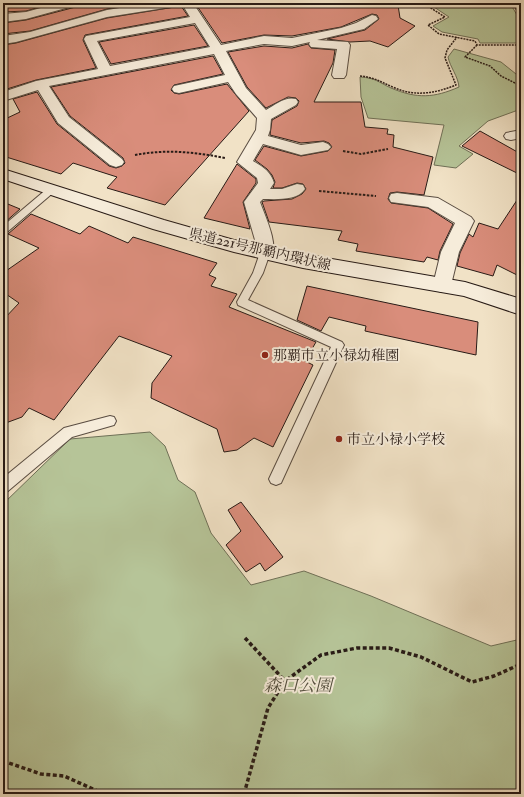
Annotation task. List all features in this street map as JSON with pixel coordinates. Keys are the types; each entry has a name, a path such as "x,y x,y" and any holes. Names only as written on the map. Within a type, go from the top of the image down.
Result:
{"street":[{"path":"3,18 26,15 73,3"},
{"path":"3,40 30,36 113,13 177,3"},
{"path":"187,3 218,49 241,91 264,117 264,132 247,156 245,162 264,176 266,183 252,202 264,240 265,253"},
{"path":"518,3 521,8"},
{"path":"106,71 90,39 198,19"},
{"path":"292,42 348,30 360,26 372,19"},
{"path":"3,96 41,84 264,40 304,44 344,45 339,75"},
{"path":"179,89 232,77"},
{"path":"41,84 63,120 116,162"},
{"path":"264,117 292,102"},
{"path":"259,138 300,150 322,147"},
{"name":"県道221号那覇内環状線","path":"3,174 165,226 265,253 442,285 488,295 521,306"},
{"path":"258,194 284,194 297,188"},
{"path":"397,198 432,202 464,221 459,230 444,273 442,285"}],"lane":[{"path":"3,231 50,190"},
{"path":"265,253 258,273 242,302 338,345 276,479"},
{"path":"3,486 68,432 110,420"}],"path":[{"path":"423,3 445,17 428,25 439,34 475,41 477,44 521,45"},
{"path":"339,75 372,76 396,88 418,94 443,90 456,84 446,64 445,55 446,51 457,37"},
{"path":"477,44 465,57 490,66 501,76 521,86"},
{"path":"322,147 361,154 388,149"},
{"path":"116,162 148,152 176,151 212,155 245,162"},
{"path":"297,188 397,198"},
{"path":"245,638 285,681"},
{"path":"244,794 268,708 285,681 322,654 357,648 388,648 421,657 472,682 494,676 521,664"},
{"path":"3,761 41,774 64,776 104,794"}],"green space":[{"path":"428,3 510,3 521,22 521,43 480,43 478,39 442,32 433,26 449,17"},
{"path":"454,49 501,62 521,78 521,109 488,121 459,146 473,154 456,168 434,165 444,125 368,118 361,97 360,77 373,79 400,92 409,94 425,96 450,91 459,87 448,57"},
{"name":"森口公園","path":"150,432 165,446 178,480 195,492 211,533 251,585 304,571 371,596 491,646 521,639 521,794 3,794 3,504 70,439"}],"building":[{"path":"3,3 38,3 40,7 26,11 3,12"},
{"path":"91,3 141,3 107,9 30,31 3,34 3,23 26,20"},
{"path":"195,3 345,3 398,5 400,18 415,26 388,47 370,41 350,42 327,39 365,30 379,19 377,15 372,14 341,27 292,36 264,35 222,43"},
{"path":"181,6 188,16 85,35 83,40 96,68 36,80 7,89 3,81 3,45 16,43 107,18"},
{"path":"194,25 208,46 111,64 99,42"},
{"path":"308,44 311,48 335,50 333,63 314,102 361,102 365,127 388,129 387,134 394,135 393,147 433,157 424,195 397,192 390,193 388,199 391,203 428,208 453,224 440,251 438,260 427,257 424,262 356,251 358,244 338,240 342,231 269,222 262,202 292,199 302,194 306,189 303,184 297,183 282,188 273,188 275,182 272,175 255,160 264,146 301,156 328,151 332,147 329,143 324,141 301,143 270,135 272,120 297,106 299,101 296,98 288,97 266,108 247,87 228,52 264,46 292,48"},
{"path":"213,56 223,74 174,85 171,90 174,93 179,94 227,84 249,111 165,205 107,188 117,177 73,163 61,174 3,156 3,120 20,112 13,99 37,92 57,124 109,166 116,168 122,166 125,163 123,158 70,116 51,87"},
{"path":"480,131 521,154 521,175 462,146"},
{"path":"237,164 256,179 256,183 243,202 250,229 204,218"},
{"path":"521,194 521,277 497,265 493,276 457,266 460,253 469,234 473,237 479,223 498,229"},
{"path":"3,202 20,209 3,224"},
{"path":"31,214 80,234 89,226 128,243 133,237 217,263 209,275 216,278 211,286 237,294 229,307 316,342 305,361 313,365 273,447 254,438 237,450 224,452 217,429 151,398 152,383 172,356 119,336 54,420 29,408 22,417 3,424 3,320 19,303 3,292 3,273 39,248 8,234"},
{"path":"307,286 478,322 476,355 365,331 366,326 329,317 321,331 297,320"},
{"path":"241,502 283,557 265,571 260,563 246,572 226,545 241,531 228,510"}],"place":[{"name":"那覇市立小禄幼稚園","path":"265,355"},
{"name":"市立小禄小学校","path":"339,439"}]}
